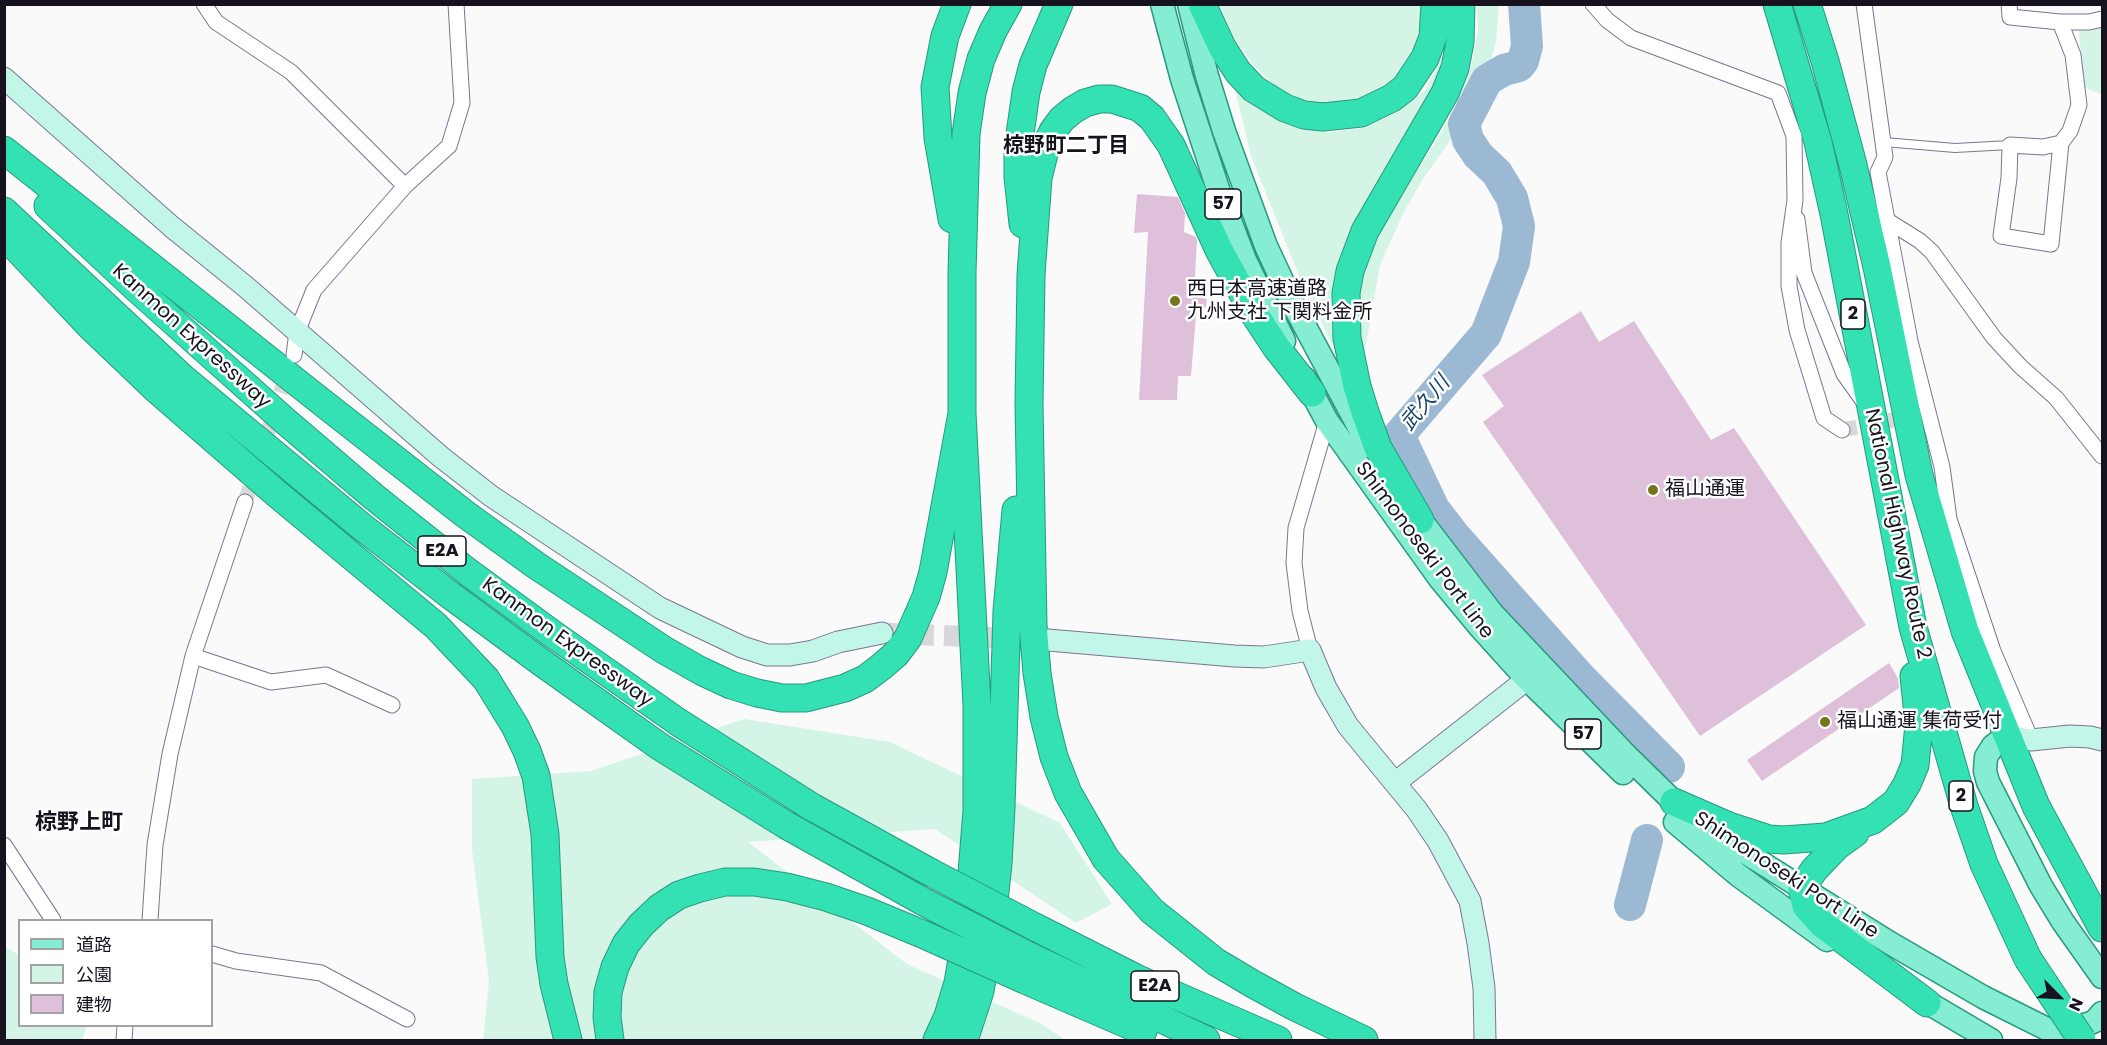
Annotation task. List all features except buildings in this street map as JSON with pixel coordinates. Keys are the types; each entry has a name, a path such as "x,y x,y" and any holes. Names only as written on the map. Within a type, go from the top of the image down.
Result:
{"highway":[{"path":"957,4 945,36 939,63 936,114 962,273"},
{"path":"937,1041 958,984 969,912 977,811 977,705 962,413 962,273 966,134 972,93 981,59 1008,4"},
{"path":"1031,275 1018,177 1021,121 1033,65 1059,4"},
{"path":"1202,4 1222,47 1238,72 1254,89 1285,108 1304,115 1323,117 1342,117 1360,113 1392,98 1405,88 1425,58 1432,37 1435,4"},
{"path":"1420,519 1378,448 1365,412 1347,338 1346,293 1350,272 1365,231 1445,93 1455,68 1460,42 1461,4"},
{"name":"National Highway Route 2","path":"1777,4 1818,142 1834,214 1913,627 1967,816 1988,873 2028,958 2082,1041"},
{"name":"National Highway Route 2","path":"1807,4 1825,61 1872,246 1919,475 1965,632 2019,738 2041,816 2103,928"},
{"path":"1312,393 1276,346 1235,280 1162,129 1140,108 1112,99 1098,99 1084,103 1073,110 1053,131 1046,146 1038,178 1031,275 1029,404 1033,625 1037,673 1049,737 1068,793 1086,826 1107,859 1152,911 1216,962 1295,1007 1364,1041"},
{"path":"4,150 390,457 528,559 664,650 731,685 757,693 782,698 806,698 845,688 865,679 896,654 908,638 926,597 933,572 962,413"},
{"name":"Kanmon Expressway","path":"4,164 226,370 374,497 468,572 678,722 812,807 982,900 1138,979 1278,1041"},
{"name":"Kanmon Expressway","path":"4,211 185,380 352,519 450,595 659,746 786,825 977,929 1027,968"},
{"path":"4,235 91,327 156,389 277,494 436,626 486,679 515,726 536,776 545,834 550,957 568,1041"},
{"path":"964,1041 980,991 991,929 1001,808 1007,611 1029,404"},
{"path":"1913,627 1919,724 1915,765 1907,784 1896,802 1825,857 1802,888 1806,906 1822,924 1927,1003"},
{"path":"1674,802 1730,826 1769,839 1826,837 1873,820"},
{"path":"610,1041 607,1017 608,992 615,967 626,944 659,908 679,895 700,888 735,882 754,882 787,887 826,897 920,933 1027,968 1166,1041"},
{"name":"E2A","path":"1027,968 1206,1041"}],"main road":[{"name":"Shimonoseki Port Line","path":"1162,4 1201,143 1245,260 1268,309 1327,421 1440,579 1479,626 1625,754 1674,802 1706,828 1918,959 1983,997 2069,1041"},
{"name":"Shimonoseki Port Line","path":"1189,4 1207,76 1244,189 1266,246 1293,304 1350,414 1378,461 1534,673 1663,812 1738,875 1829,941 1991,1041"},
{"path":"2019,738 1993,746 1986,757 1985,771 1988,782 2041,886 2100,969"},
{"path":"2041,816 2062,882 2100,969"},
{"path":"2043,1027 2080,1026 2095,1021 2103,1013"}],"street":[{"path":"204,4 216,22 291,72 405,186"},
{"path":"294,355 297,332 314,290 405,186 449,146 462,103 456,4"},
{"path":"1197,4 1207,76"},
{"path":"1593,4 1607,20 1631,38 1778,93 1794,136 1795,200 1804,273 1844,374 1873,415"},
{"path":"1864,4 1884,142 1885,157 1878,172 1923,414 1942,467 1949,519 2019,738 2070,736 2103,740"},
{"path":"2009,4 2010,17 2060,22 2089,22 2103,19"},
{"path":"2060,22 2073,55 2079,105 2070,131 2061,143 2051,244 2001,236 2010,145 2043,147 2061,143"},
{"path":"4,78 441,457 491,496 622,583 686,622 742,648 767,655 790,655 813,651 849,639 882,633"},
{"path":"1795,200 1789,243 1789,286 1797,330 1824,418 1842,430"},
{"path":"1888,221 1920,241 1932,252 1994,338 2021,368 2056,398 2103,456"},
{"path":"1327,421 1296,528 1293,563 1300,611 1310,650 1326,688 1342,717 1438,840 1470,901 1484,988 1487,1040"},
{"path":"150,919 154,845 170,754 192,656 245,502"},
{"path":"1048,640 1254,657 1285,655 1310,650"},
{"path":"192,656 271,682 326,675 392,705"},
{"path":"1395,783 1534,673"},
{"path":"4,845 52,919"},
{"path":"213,954 236,961 321,973 407,1018"}],"lane":[{"path":"1884,142 1955,148 2010,145"}],"green space":[{"path":"1219,5 1422,5 1423,16 1413,52 1396,79 1372,95 1325,105 1302,101 1274,85 1254,66 1233,37"},
{"path":"1477,5 1499,5 1496,42 1488,70 1493,81 1467,127 1451,139 1421,182 1403,214 1380,265 1364,356 1359,302 1367,258 1383,223 1443,130 1455,106 1471,68 1478,31"},
{"path":"2102,26 2102,94 2084,88 2079,31"},
{"path":"1449,27 1444,70 1364,211 1340,361 1302,283 1251,156 1234,86 1306,128 1330,132 1363,128 1395,114 1426,89 1445,50"},
{"path":"744,719 890,742 1060,823 1112,904 1076,923 935,829 748,842 907,964 1042,1024 1065,1040 483,1040 489,981 472,850 472,779 591,771"},
{"path":"5,947 18,954 18,1027 87,1027 82,1040 5,1040"}],"waterway":[{"name":"武久川","path":"1524,4 1527,46 1523,61 1519,66 1504,70 1487,80 1464,124 1468,140 1478,155 1497,173 1512,198 1519,226 1514,262 1486,334 1399,435 1434,509 1454,535 1581,678 1669,767"},
{"name":"武久川","path":"1630,905 1647,840"}],"tunnel":[{"path":"245,502 288,371"},
{"path":"1842,430 1913,416"},
{"path":"882,633 1048,640"}],"place":[{"name":"西日本高速道路 九州支社 下関料金所","path":"1175,301"},
{"name":"福山通運","path":"1653,490"},
{"name":"福山通運 集荷受付","path":"1825,722"}],"district":[{"name":"椋野町二丁目","path":"1066,147"},
{"name":"椋野上町","path":"79,823"}]}
